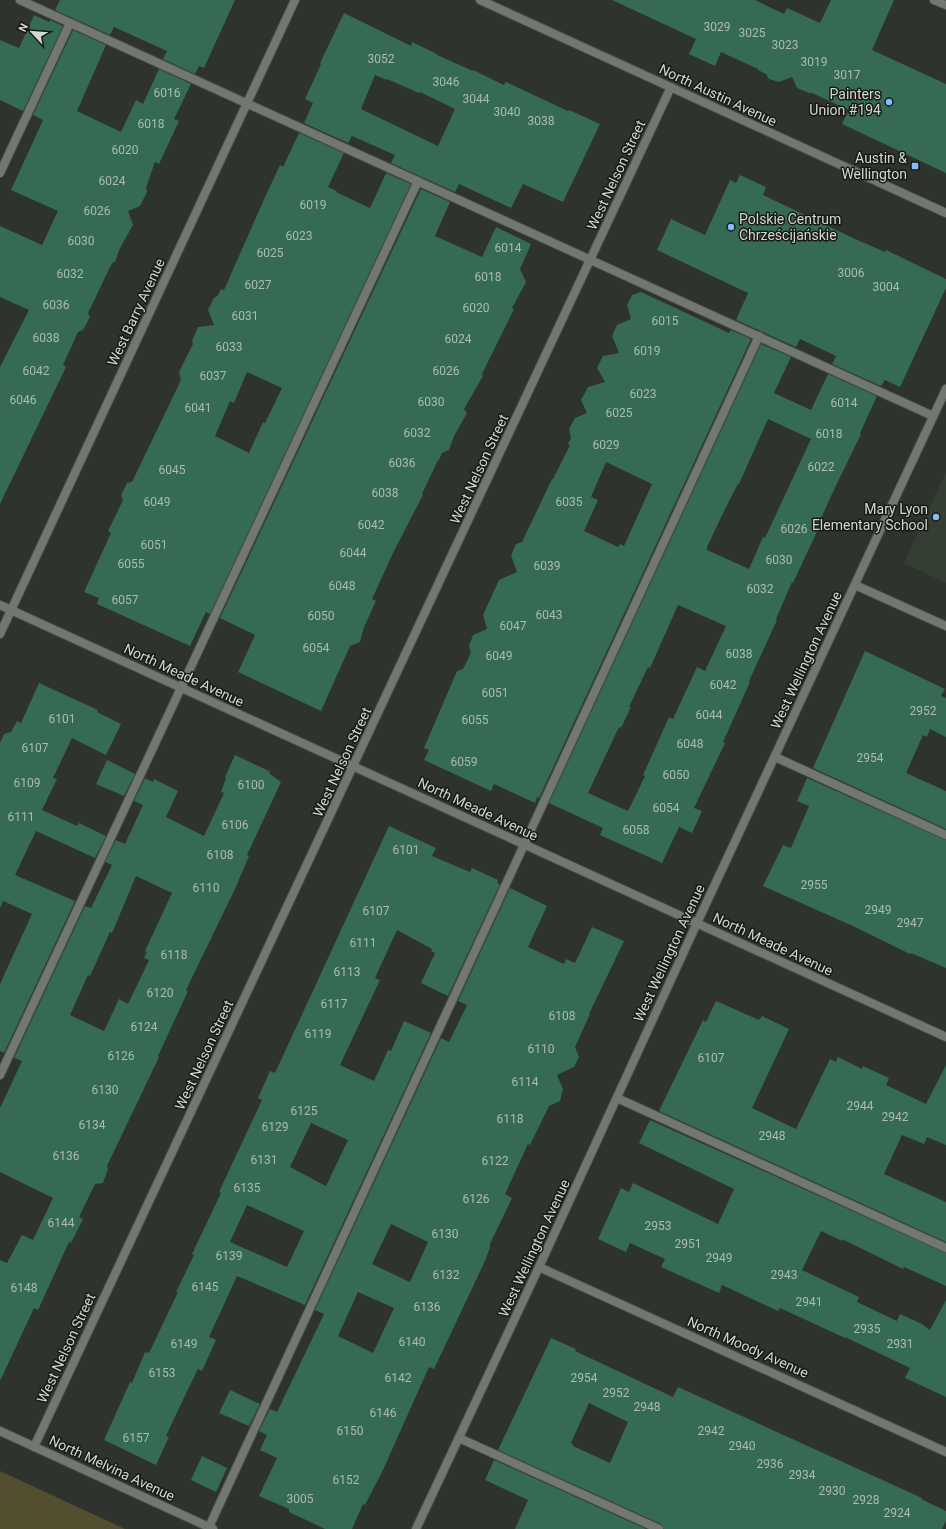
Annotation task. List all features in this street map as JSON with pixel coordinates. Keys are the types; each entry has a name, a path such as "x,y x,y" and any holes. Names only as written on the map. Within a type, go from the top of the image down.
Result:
{"street":[{"path":"20,0 933,416"},
{"name":"West Barry Avenue","path":"0,634 296,0"},
{"name":"North Austin Avenue","path":"480,0 946,213"},
{"path":"934,0 946,5"},
{"path":"0,174 70,23"},
{"name":"West Nelson Street","path":"34,1447 354,767 671,87"},
{"path":"0,1075 418,181"},
{"path":"211,1528 759,336"},
{"name":"West Wellington Avenue","path":"416,1529 946,389"},
{"path":"855,585 946,626"},
{"name":"North Meade Avenue","path":"0,605 946,1037"},
{"path":"775,757 946,835"},
{"path":"617,1098 946,1248"},
{"name":"North Moody Avenue","path":"539,1267 946,1452"},
{"name":"North Melvina Avenue","path":"0,1431 211,1528"},
{"path":"459,1438 659,1529"}],"shaded area":[{"name":"Mary Lyon Elementary School","path":"946,472 946,583 904,563"},
{"path":"0,1471 125,1529 0,1529"}],"building":[{"path":"60,0 235,0 204,68 199,66 195,74 163,59 167,51 114,27 110,35 55,10"},
{"path":"612,0 755,0 784,14 787,8 820,23 831,0 894,0 872,50 946,84 946,173 842,124 849,110 812,93 797,88 792,77 779,82 769,79 766,74 758,69 721,52 715,66 689,54 696,39"},
{"path":"344,13 411,46 412,42 504,85 506,82 600,124 563,202 523,184 511,208 459,184 455,192 391,163 395,155 352,136 348,143 304,123 313,103 305,99 321,64 320,63","holes":["375,75 419,93 420,92 455,109 438,146 361,109"]},
{"path":"34,15 49,22 50,20 63,26 23,111 0,100 0,40 19,48"},
{"path":"73,30 106,45 77,111 121,132 136,100 143,104 159,69 191,84 174,119 179,121 159,164 155,162 146,188 147,192 140,206 128,211 133,225 120,248 115,262 112,263 88,313 90,317 83,330 78,332 63,365 66,367 0,504 0,367 29,310 0,297 0,226 42,245 58,211 11,190 43,120 33,115"},
{"path":"299,133 344,153 328,187 370,208 386,173 411,184 210,614 206,612 190,646 97,604 99,598 84,592 111,533 108,531 123,500 121,495 127,483 132,482 181,380 179,372 193,344 192,341 198,327 214,325 208,310 214,298 218,295 221,289 224,290 280,165 283,167","holes":["247,372 282,388 265,423 263,422 249,453 215,436 230,401 234,403"]},
{"path":"740,175 766,187 763,195 855,239 885,252 886,250 946,279 946,288 900,387 885,380 881,386 832,364 836,356 800,339 796,347 736,320 748,293 657,250 671,219 705,235 730,180 736,183"},
{"path":"421,189 450,202 435,236 482,257 496,227 531,244 520,269 526,282 512,308 514,309 482,374 483,376 464,409 467,413 454,436 449,450 442,453 438,460 422,494 423,495 394,551 372,599 376,601 364,627 360,642 350,646 321,711 238,672 255,635 220,618"},
{"path":"641,292 729,333 731,330 751,339 539,798 537,797 535,803 494,784 491,791 424,760 429,750 424,748 457,671 463,669 471,653 469,646 473,635 487,629 483,615 499,580 517,572 511,555 516,544 522,542 570,445 568,444 571,438 569,429 575,418 587,413 581,400 588,387 605,382 597,368 603,356 619,353 612,336 617,325 631,319 627,305 632,295","holes":["606,462 652,484 624,546 620,544 618,547 584,531 598,500 591,497"]},
{"path":"761,344 791,357 774,393 811,410 828,374 877,396 860,433 861,434 818,525 820,525 793,583 792,582 776,619 777,620 723,742 725,743 694,808 702,811 692,833 679,827 662,863 600,835 603,828 549,803","holes":["768,419 811,439 749,569 707,550 707,547 739,484","678,605 726,626 705,671 697,667 673,719 669,717 643,775 645,776 628,811 588,793 619,727 621,728 648,667 650,668"]},
{"path":"865,651 945,689 941,696 946,698 946,737 930,729 927,737 923,735 906,773 946,791 946,829 813,768"},
{"path":"39,683 98,710 97,712 121,724 106,755 72,738 53,778 57,779 42,810 77,826 79,823 106,836 95,858 36,831 15,875 75,901 4,1053 0,1051 0,984 32,914 3,901 0,908 0,743 4,734 11,732 17,721 21,723"},
{"path":"235,755 269,771 270,774 281,782 247,855 249,856 235,889 186,990 188,991 158,1056 159,1057 107,1166 108,1169 103,1183 95,1184 79,1217 83,1219 71,1243 69,1242 38,1310 34,1308 0,1381 0,1260 7,1263 22,1235 33,1240 53,1198 0,1172 0,1108 22,1061 14,1058 85,906 91,908 112,865 105,862 116,840 125,844 143,805 134,801 145,778 153,782 154,779 178,791 166,817 204,836 224,793 221,792 226,778 225,777","holes":["136,876 172,893 145,951 147,952 144,958 149,960 128,1004 119,999 104,1031 70,1015 110,932 112,933"]},
{"path":"107,760 135,774 124,796 96,784"},
{"path":"807,778 946,840 946,968 911,953 910,954 855,927 763,886 783,845 791,848 809,806 797,801"},
{"path":"389,826 436,848 432,856 470,872 472,868 498,880 497,883 500,884 448,996 421,983 435,953 431,951 432,949 397,930 375,978 380,980 340,1065 374,1081 388,1050 391,1051 404,1021 431,1033 305,1305 237,1276 209,1337 216,1340 202,1371 198,1369 180,1406 166,1436 169,1437 156,1465 104,1440 130,1382 132,1383 145,1352 149,1353 178,1292 176,1292 194,1255 192,1254 221,1193 219,1192 262,1100 258,1098 270,1071 275,1073","holes":["311,1123 348,1140 326,1186 290,1167","247,1205 304,1231 287,1267 230,1242"]},
{"path":"510,888 547,906 528,947 564,964 566,959 575,963 592,927 624,941 575,1047 579,1057 574,1067 557,1075 563,1089 560,1101 549,1106 530,1145 528,1144 505,1194 512,1198 490,1244 485,1261 434,1369 429,1367 383,1470 365,1505 363,1504 352,1529 325,1529 289,1512 289,1509 259,1496 277,1458 260,1450 267,1435 259,1431 270,1409 277,1412 324,1314 315,1310 441,1038 449,1042 467,1005 458,1001","holes":["391,1224 428,1242 410,1282 372,1264","358,1292 394,1308 373,1353 338,1336"]},
{"path":"716,1001 759,1020 762,1016 789,1029 752,1108 796,1129 830,1059 836,1062 838,1057 862,1069 863,1066 889,1078 886,1085 926,1104 946,1065 946,1145 927,1137 924,1144 902,1135 884,1174 946,1202 946,1242 659,1111 703,1020 706,1022"},
{"path":"650,1120 946,1253 946,1286 904,1267 903,1269 842,1239 842,1241 821,1231 802,1270 859,1297 857,1302 897,1321 900,1314 922,1324 930,1330 946,1300 946,1397 905,1378 910,1368 845,1337 780,1308 778,1311 722,1285 719,1293 661,1267 665,1259 630,1243 626,1252 598,1239 621,1188 629,1192 633,1183 718,1224 734,1189 639,1143"},
{"path":"551,1338 576,1349 575,1351 673,1397 678,1387 922,1498 921,1499 946,1511 946,1521 942,1529 664,1529 661,1524 498,1450","holes":["589,1403 628,1422 610,1463 573,1446 571,1443"]},
{"path":"230,1390 260,1404 249,1426 219,1413"},
{"path":"202,1456 227,1468 216,1492 191,1480"},
{"path":"494,1460 646,1529 515,1529 528,1500 485,1480"}],"place":[{"name":"Painters Union #194","path":"889,102"},
{"name":"Austin & Wellington","path":"915,166"},
{"name":"Polskie Centrum Chrześcijańskie","path":"731,227"},
{"name":"Mary Lyon Elementary School","path":"936,517"}]}
